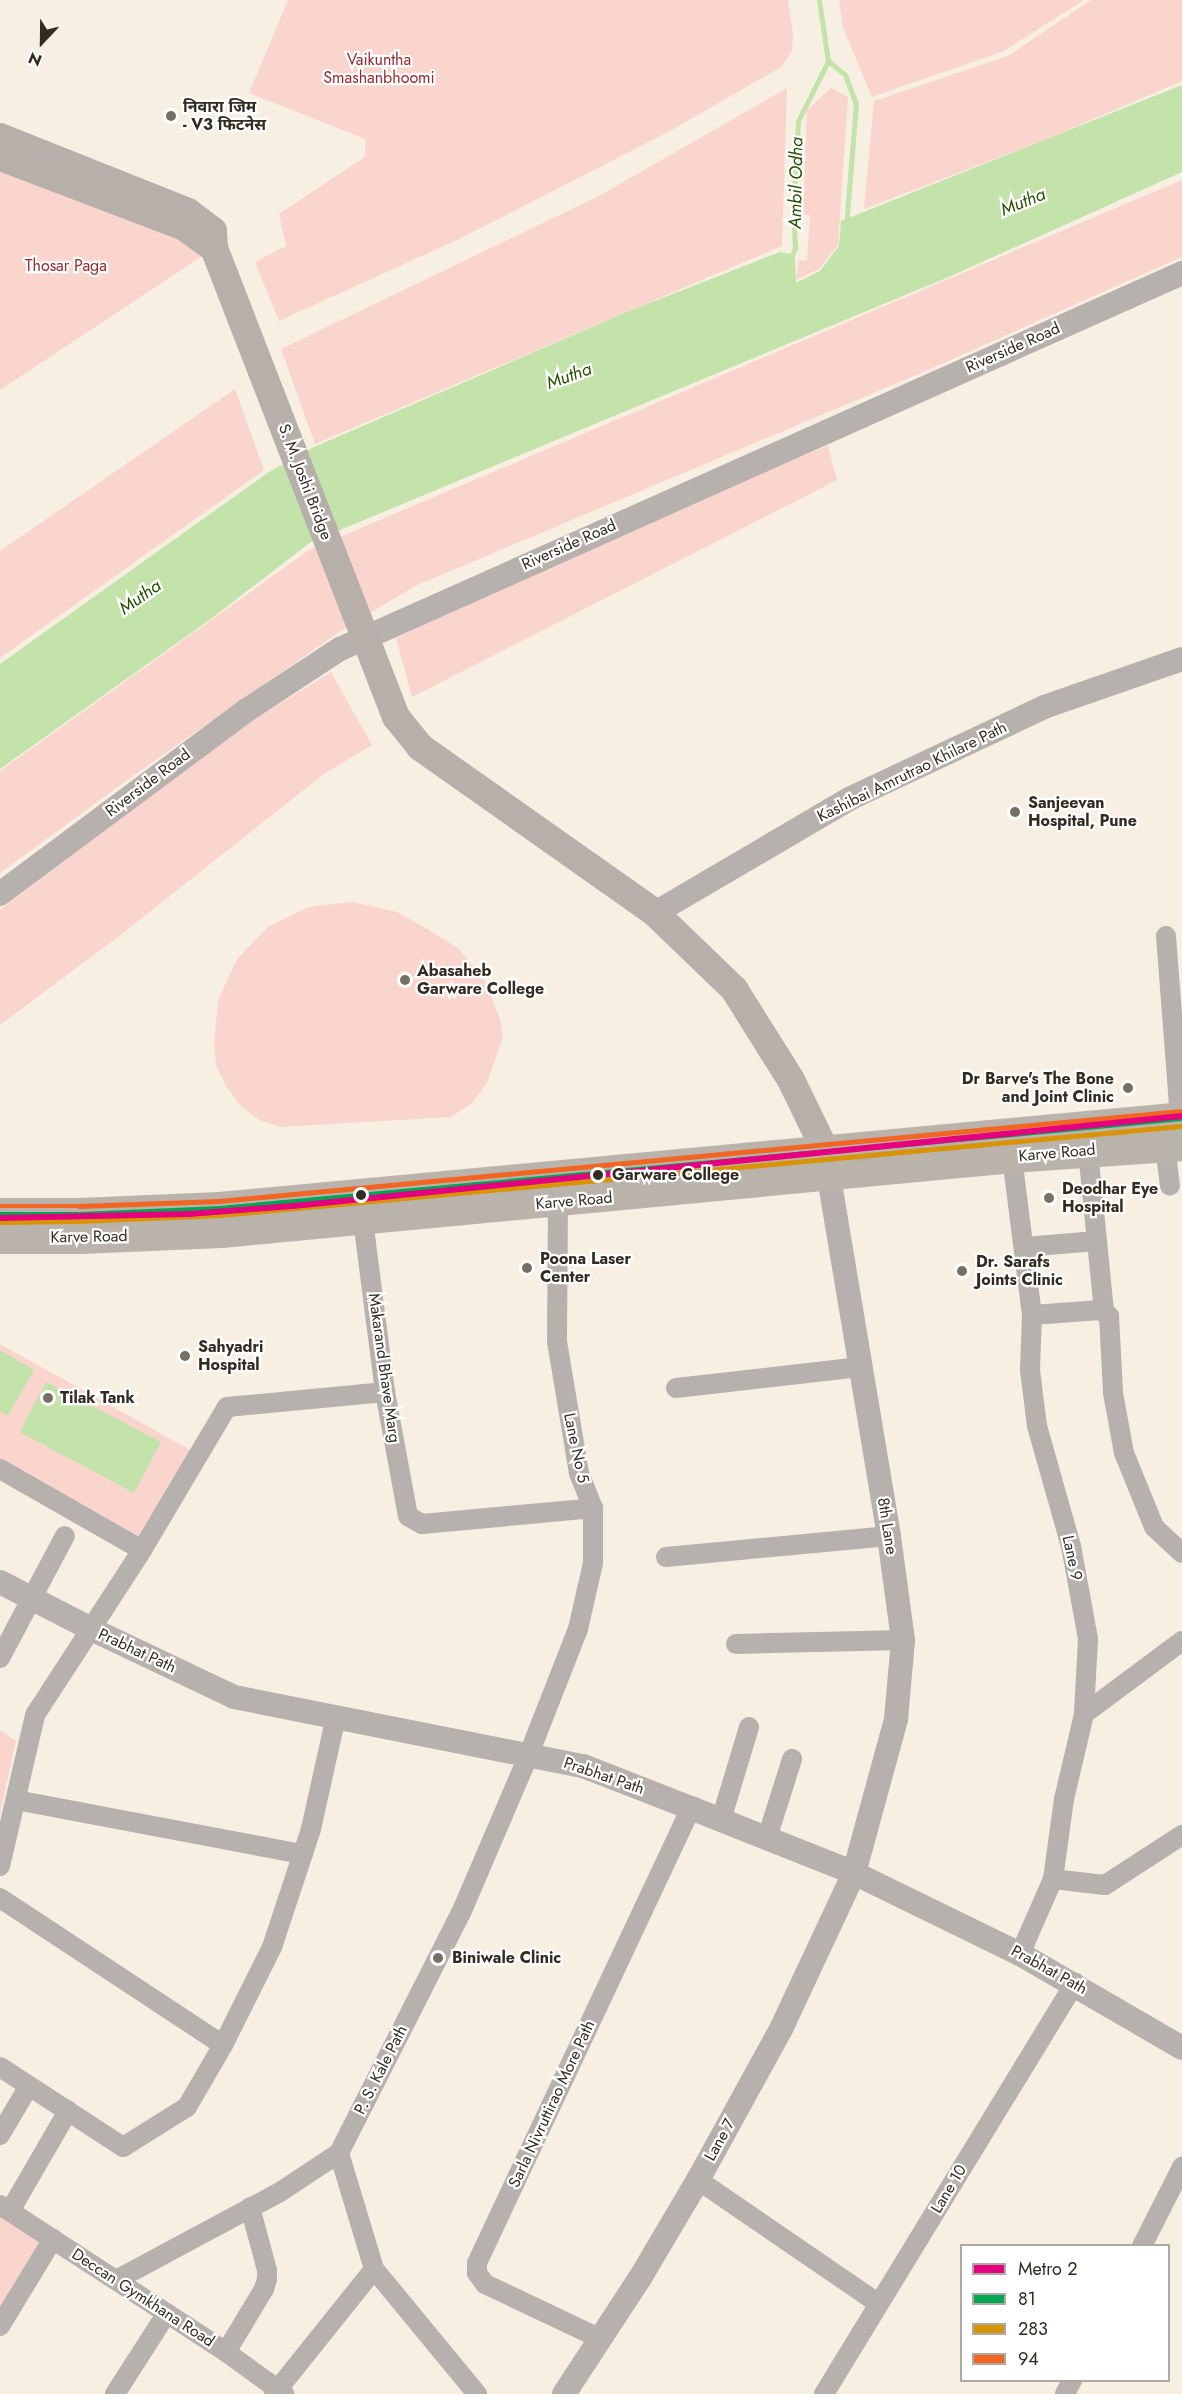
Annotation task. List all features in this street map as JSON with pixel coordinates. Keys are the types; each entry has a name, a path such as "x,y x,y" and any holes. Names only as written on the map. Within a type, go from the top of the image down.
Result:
{"main road":[{"name":"S. M. Joshi Bridge","path":"0,137 188,212 213,231 214,248 396,717 420,747 655,913 734,989 791,1080 827,1164"},
{"path":"0,157 182,226 214,248"},
{"name":"Karve Road","path":"0,1214 79,1214 220,1208 827,1164 1177,1132"},
{"name":"Karve Road","path":"0,1238 80,1238 210,1233 363,1220 558,1202 827,1164 1012,1157 1088,1151 1177,1132"}],"street":[{"name":"Riverside Road","path":"0,894 247,710 340,649 1182,273"},
{"name":"Kashibai Amrutrao Khilare Path","path":"655,913 851,798 1044,707 1182,659"},
{"path":"1166,936 1177,1132 1170,1186"},
{"path":"1088,1151 1104,1311 1110,1320 1113,1393 1124,1453 1154,1527 1182,1553"},
{"name":"Lane 9","path":"1012,1157 1032,1315 1030,1370 1037,1426 1071,1546 1088,1639 1084,1714 1064,1799 1053,1879 1020,1954"},
{"name":"8th Lane","path":"827,1164 889,1536 903,1640 896,1719 854,1873"},
{"name":"Lane No 5","path":"529,1754 578,1629 593,1563 592,1508 579,1473 556,1342 558,1202"},
{"name":"Makarand Bhave Marg","path":"363,1220 385,1392 408,1516 422,1524 592,1508"},
{"path":"1024,1247 1097,1240"},
{"path":"1032,1315 1104,1311"},
{"path":"676,1388 860,1367"},
{"path":"0,1866 35,1715 142,1550 227,1407 385,1392"},
{"path":"0,1469 142,1550"},
{"path":"0,1658 65,1536"},
{"path":"666,1557 889,1536"},
{"name":"Prabhat Path","path":"0,1582 91,1629 234,1697 583,1766 691,1808 854,1873 1020,1954 1075,1983 1182,2048"},
{"path":"736,1644 903,1640"},
{"path":"1084,1714 1182,1641"},
{"path":"0,2067 123,2147 187,2107 223,2045 272,1947 311,1828 336,1716"},
{"path":"721,1820 749,1727"},
{"name":"P. S. Kale Path","path":"116,2280 280,2192 339,2153 462,1913 529,1754"},
{"path":"767,1838 792,1759"},
{"path":"16,1800 303,1854"},
{"name":"Sarla Nivruttirao More Path","path":"601,2339 485,2284 477,2274 477,2263 691,1808"},
{"path":"1053,1879 1105,1885 1182,1835"},
{"name":"Lane 7","path":"564,2394 601,2339 698,2180 781,2029 854,1873"},
{"path":"0,1898 223,2045"},
{"name":"Lane 10","path":"824,2394 1075,1983"},
{"path":"0,2135 29,2085"},
{"path":"5,2208 68,2111"},
{"path":"339,2153 374,2269 477,2394"},
{"path":"1143,2244 1179,2179"},
{"path":"698,2180 879,2304"},
{"path":"226,2352 267,2279 267,2270 250,2207"},
{"name":"Deccan Gymkhana Road","path":"5,2208 226,2352 278,2392"},
{"path":"0,2326 52,2239"},
{"path":"278,2392 374,2269"},
{"path":"115,2394 167,2313"}],"green space":[{"name":"Vaikuntha Smashanbhoomi","path":"288,0 788,0 793,33 792,51 781,67 670,131 457,240 279,321 255,262 286,246 279,214 365,157 365,139 249,93"},
{"path":"839,0 1084,0 1004,51 872,97 843,28"},
{"path":"1091,0 1182,0 1182,81 1044,140 864,209 874,101 1008,56"},
{"path":"787,88 782,246 315,444 281,349 597,197"},
{"path":"831,88 848,97 838,245 819,269 796,280 799,260 807,261 810,215 803,215 807,110"},
{"name":"Thosar Paga","path":"0,168 168,232 204,255 0,390"},
{"path":"1182,180 1182,257 928,370 415,586 339,632 130,778 0,873 0,771 309,550"},
{"path":"235,389 264,470 0,658 0,551"},
{"path":"828,446 837,480 412,697 396,638 665,509"},
{"path":"331,672 372,745 324,774 114,940 0,1025 0,910 244,726"},
{"path":"353,902 397,912 424,927 459,949 485,981 500,1019 503,1037 487,1083 472,1103 451,1117 281,1127 259,1120 240,1105 226,1086 216,1065 214,1044 218,1000 237,959 268,927 309,907"},
{"name":"Tilak Tank","path":"0,1344 192,1451 143,1539 0,1459"},
{"path":"0,1730 16,1741 0,1814"},
{"path":"0,2210 45,2240 0,2315"}],"water":[{"name":"Mutha","path":"1182,85 1182,172 951,276 311,542 212,618 0,769 0,664 269,472 314,447 629,311 780,252 795,255 796,283 820,271 839,246 841,221"},
{"path":"0,1350 34,1370 8,1416 0,1411"},
{"path":"46,1382 161,1442 134,1493 20,1432"}],"waterway":[{"name":"Ambil Odha","path":"790,260 795,248 793,208 798,121 828,61 819,0"},
{"name":"Ambil Odha","path":"828,61 845,75 856,103 846,226"}],"railway":[{"path":"858,1159 953,1139"}],"metro line":[{"name":"2","path":"0,1218 189,1214 293,1206 1182,1116"}],"transit line":[{"name":"94","path":"0,1206 79,1206 219,1201 1181,1111"},
{"name":"81","path":"0,1214 79,1214 220,1208 1182,1118"},
{"name":"283","path":"0,1222 221,1215 1182,1126"}],"place":[{"name":"निवारा जिम - V3 फिटनेस","path":"171,116"},
{"name":"Sanjeevan Hospital, Pune","path":"1015,812"},
{"name":"Abasaheb Garware College","path":"405,980"},
{"name":"Dr Barve's The Bone and Joint Clinic","path":"1128,1088"},
{"name":"Garware College","path":"598,1175"},
{"name":"Deodhar Eye Hospital","path":"1049,1198"},
{"name":"Poona Laser Center","path":"527,1268"},
{"name":"Dr. Sarafs Joints Clinic","path":"962,1271"},
{"name":"Sahyadri Hospital","path":"185,1356"},
{"name":"Tilak Tank","path":"48,1398"},
{"name":"Biniwale Clinic","path":"438,1958"}]}
